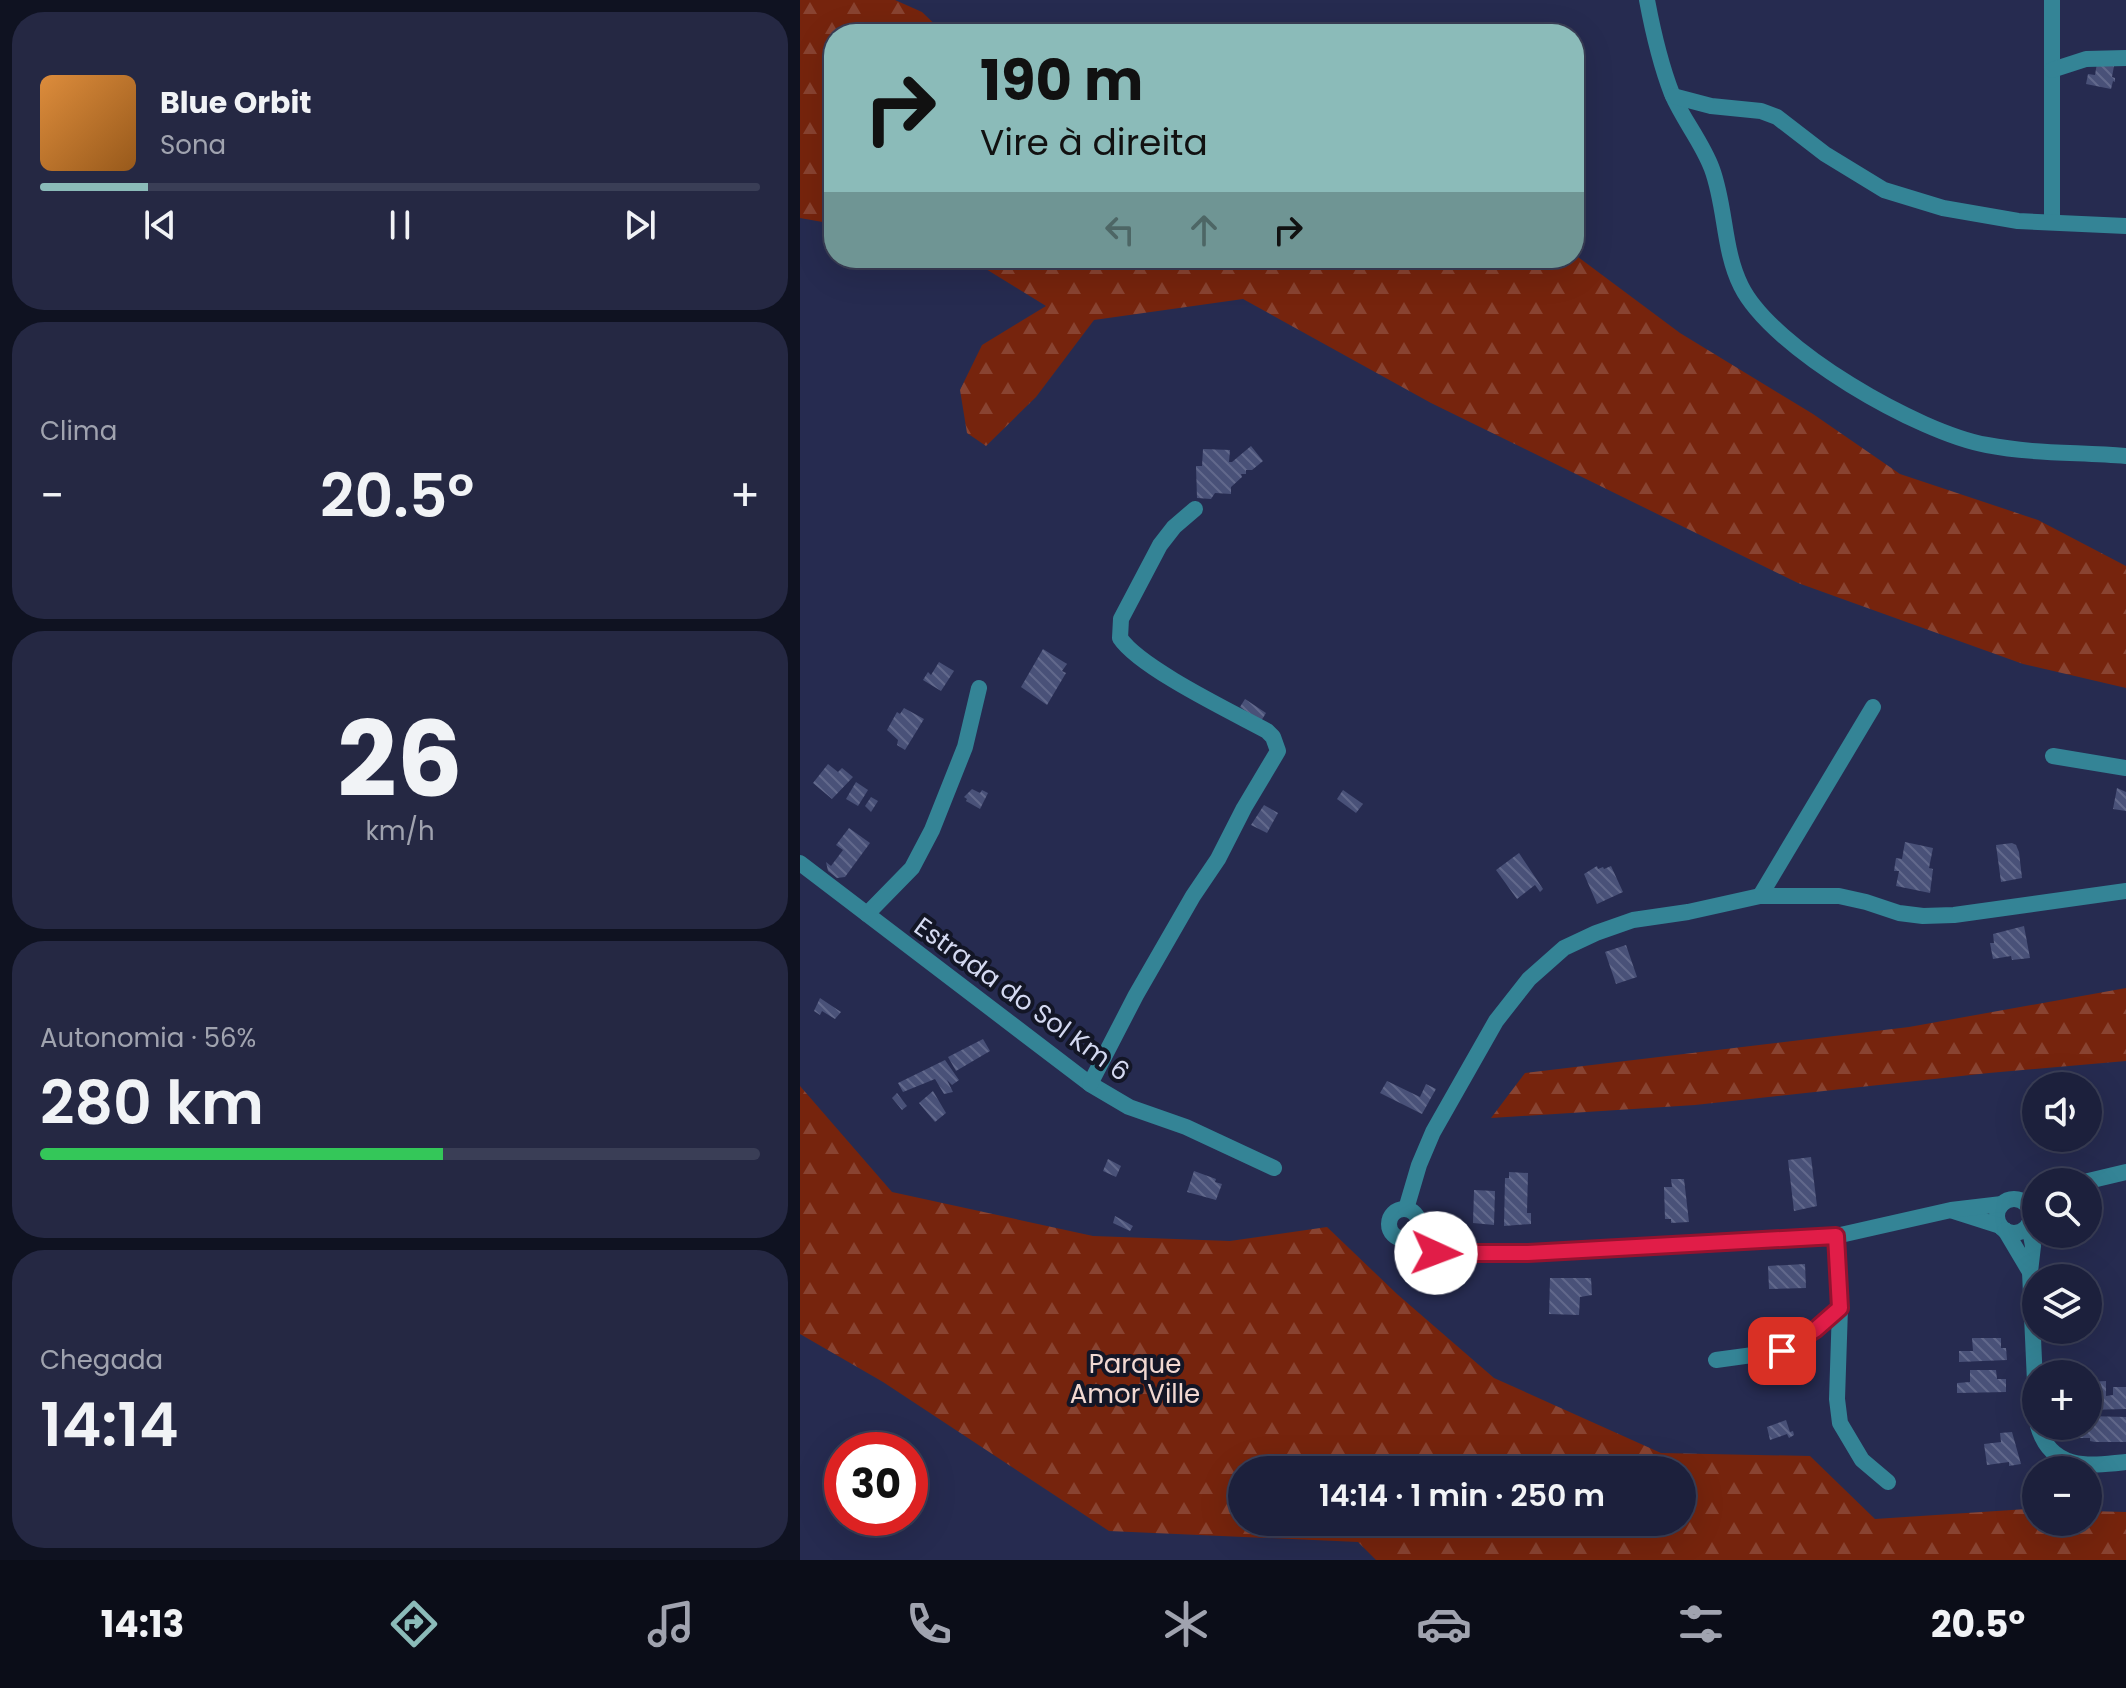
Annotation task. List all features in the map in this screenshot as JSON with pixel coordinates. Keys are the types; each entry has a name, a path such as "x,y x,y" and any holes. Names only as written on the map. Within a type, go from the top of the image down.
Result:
{"street":[{"path":"1647,0 1656,44 1673,96 1712,167 1719,189 1729,250 1741,286 1777,330 1823,366 1867,394 1938,431 1983,445 2014,450 2126,456"},
{"path":"2052,0 2052,222"},
{"path":"2052,70 2086,59 2126,58"},
{"path":"1673,96 1711,106 1761,111 1777,117 1825,154 1884,190 1980,216 2126,226"},
{"path":"1090,1084 1136,995 1218,859 1278,751 1267,731 1159,671 1133,653 1120,638 1121,619 1160,545 1174,527 1195,509"},
{"path":"867,914 912,868 932,830 965,747 979,688"},
{"path":"1760,896 1873,707"},
{"path":"2053,756 2126,768"},
{"name":"Estrada do Sol Km 6","path":"800,863 1090,1084 1129,1107 1186,1127 1274,1168"},
{"path":"1406,1209 1433,1132 1496,1021 1529,979 1552,958 1564,948 1596,933 1633,920 1760,896 1839,896 1899,913 1923,916 1954,915 2126,891"},
{"path":"2102,1178 2126,1172"},
{"path":"1466,1255 1419,1222 1415,1214 1406,1209 1397,1211 1389,1222 1391,1232 1402,1239 1436,1253 1466,1255 1836,1236 1951,1210 2002,1204 2011,1200 2022,1205"},
{"path":"2002,1204 1998,1211 2002,1228 2025,1264"},
{"path":"1951,1210 2018,1233 2022,1225"},
{"path":"1402,1239 1415,1235 1419,1222"},
{"path":"1836,1236 1840,1308 1837,1399 1840,1423 1862,1460 1888,1482"},
{"path":"1716,1360 1782,1351 1816,1329 1840,1308"},
{"path":"2044,1440 2054,1454 2073,1464 2126,1462"}],"green space":[{"path":"800,0 895,0 922,12 935,24 824,24 824,222 800,218"},
{"path":"1584,261 1680,333 1813,414 1900,474 2038,520 2126,566 2126,688 2023,664 1798,583 1431,403 1243,299 1094,320 1036,397 986,446 967,433 960,390 982,345 1046,306 984,268 1584,268"},
{"path":"2126,988 2126,1061 1695,1105 1491,1118 1525,1073 1909,1027"},
{"name":"Parque Amor Ville","path":"800,1086 892,1192 1093,1236 1230,1241 1327,1227 1397,1294 1494,1378 1661,1453 1810,1456 1875,1519 2022,1509 2022,1536 2102,1536 2102,1511 2126,1512 2126,1560 1376,1560 1358,1542 1109,1531 883,1382 800,1334"}],"building":[{"path":"2097,63 2114,66 2112,77 2115,82 2111,89 2086,84 2088,74 2095,75"},
{"path":"1251,446 1263,461 1252,470 1246,470 1246,474 1241,474 1242,477 1231,487 1231,494 1215,493 1211,499 1197,498 1196,466 1202,466 1203,449 1230,450 1229,462 1232,462"},
{"path":"1043,649 1067,664 1062,671 1066,673 1047,705 1021,687"},
{"path":"939,662 954,671 941,691 923,680 928,672 931,675"},
{"path":"1245,699 1266,713 1261,721 1240,707"},
{"path":"904,708 924,719 905,750 897,745 898,740 887,730 897,712 900,714"},
{"path":"828,764 838,772 842,768 853,777 832,799 813,783"},
{"path":"856,782 868,790 858,806 846,799"},
{"path":"2117,788 2126,792 2126,811 2113,809"},
{"path":"972,789 988,793 980,809 964,797"},
{"path":"1343,790 1363,804 1356,813 1337,799"},
{"path":"871,797 878,801 871,812 865,806"},
{"path":"1264,805 1278,813 1267,833 1251,825"},
{"path":"849,828 870,843 845,877 837,878 828,871 826,862 831,866 843,850 836,845"},
{"path":"1905,842 1933,848 1929,868 1933,869 1930,893 1896,886 1899,871 1894,871 1896,858 1902,859"},
{"path":"2012,843 2019,852 2022,878 2001,882 1996,845"},
{"path":"1519,853 1543,889 1540,892 1535,885 1517,899 1496,870"},
{"path":"1597,866 1604,869 1611,866 1623,892 1597,904 1584,874"},
{"path":"2024,926 2030,958 2012,960 2011,956 1993,959 1990,943 1994,943 1993,934"},
{"path":"1626,945 1637,977 1616,984 1605,952"},
{"path":"820,998 841,1012 835,1019 822,1011 820,1015 814,1011"},
{"path":"983,1039 990,1051 956,1071 948,1057"},
{"path":"945,1060 959,1080 952,1085 947,1080 953,1092 944,1094 935,1079 903,1092 898,1083"},
{"path":"1387,1081 1420,1097 1426,1084 1436,1089 1422,1114 1380,1093"},
{"path":"933,1091 946,1113 935,1122 919,1103"},
{"path":"897,1093 907,1106 902,1110 892,1098"},
{"path":"1811,1157 1817,1206 1794,1211 1788,1160"},
{"path":"1108,1159 1121,1166 1116,1177 1103,1171"},
{"path":"1194,1171 1222,1184 1216,1200 1187,1192"},
{"path":"1509,1172 1528,1173 1527,1213 1531,1213 1531,1224 1504,1226 1505,1178 1509,1178"},
{"path":"1671,1179 1684,1179 1689,1222 1671,1223 1671,1219 1665,1219 1664,1187 1672,1187"},
{"path":"1474,1190 1495,1191 1494,1225 1473,1223"},
{"path":"1115,1216 1133,1226 1130,1231 1113,1223"},
{"path":"1805,1264 1806,1288 1769,1289 1768,1266"},
{"path":"1550,1278 1591,1278 1592,1295 1580,1297 1579,1315 1549,1314"},
{"path":"1972,1338 2001,1338 2001,1348 2006,1348 2007,1360 1959,1362 1959,1351 1973,1351"},
{"path":"1970,1370 1996,1370 1997,1379 2006,1379 2006,1392 1957,1393 1957,1383 1970,1382"},
{"path":"2102,1381 2106,1381 2106,1396 2113,1395 2113,1387 2126,1387 2126,1409 2102,1410"},
{"path":"2102,1416 2126,1417 2126,1442 2090,1441 2102,1440"},
{"path":"1786,1420 1794,1435 1789,1438 1787,1434 1770,1440 1767,1427"},
{"path":"2012,1432 2021,1464 1987,1465 1984,1444 2001,1442 2000,1433"}],"route":[{"path":"1436,1253 1528,1253 1836,1236 1840,1308 1816,1329 1782,1351"}]}
